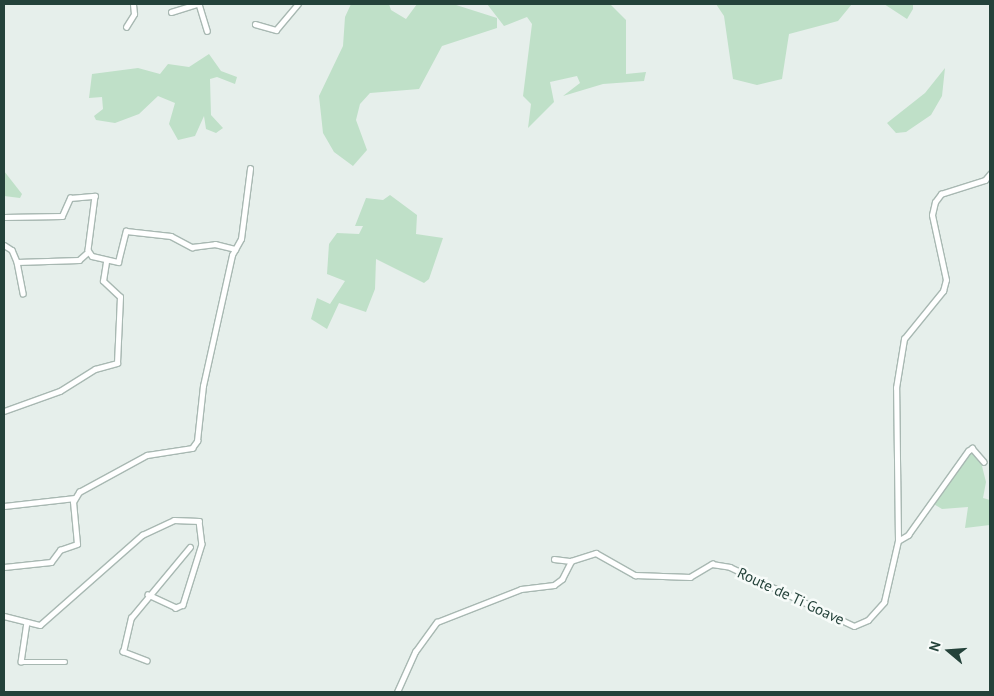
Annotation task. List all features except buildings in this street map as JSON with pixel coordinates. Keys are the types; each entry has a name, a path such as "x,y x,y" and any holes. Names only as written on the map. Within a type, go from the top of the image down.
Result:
{"street":[{"path":"126,27 134,14 133,4"},
{"path":"171,12 198,4 207,32"},
{"path":"255,24 276,30 298,4"},
{"path":"4,506 75,498 132,462 192,448 197,441 202,386 235,249 240,239 250,170"},
{"name":"Route de Ti Goave","path":"571,561 596,554 635,575 690,577 712,564 730,567 854,626 868,620 884,602 898,541 896,388 904,339 943,291 946,280 932,215 941,194 985,180 990,174"},
{"path":"4,217 62,216 70,198 96,197 88,252 79,260 17,262"},
{"path":"88,252 106,261 120,260 126,231 171,236 192,247 215,244 235,249"},
{"path":"4,245 12,250 17,262 23,293"},
{"path":"4,411 60,391 96,370 117,363 120,297 103,281 106,261"},
{"path":"898,541 908,535 968,451 972,448 984,462"},
{"path":"4,567 51,562 60,550 77,544 75,498"},
{"path":"4,616 40,625 49,619 95,574 156,526 186,517 199,521 202,544 184,605 176,608 148,595"},
{"path":"147,661 129,657 123,649 131,618 148,595 190,547"},
{"path":"397,692 415,652 437,622 521,589 554,585 562,579 571,561 554,559"},
{"path":"27,622 21,662 65,662"}],"green space":[{"path":"351,4 389,4 391,10 406,19 417,4 453,4 497,18 497,28 442,46 419,89 370,93 360,104 356,120 367,150 353,166 334,152 323,133 319,96 343,46 345,17"},
{"path":"487,4 610,4 626,20 626,74 646,72 644,81 603,84 563,96 580,83 577,76 550,82 554,102 528,128 531,104 523,96 532,24 527,17 504,26"},
{"path":"716,4 852,4 838,21 789,34 782,79 757,85 733,79 724,16"},
{"path":"884,4 913,4 913,9 907,19"},
{"path":"209,54 221,71 237,77 235,84 217,77 210,79 211,115 223,128 216,133 206,129 204,116 195,136 178,140 169,124 175,103 158,96 139,114 115,123 96,120 94,116 103,109 102,97 89,98 92,74 138,68 160,74 168,64 189,67"},
{"path":"945,68 942,96 931,115 906,132 896,133 887,123 925,93"},
{"path":"4,171 22,194 20,198 4,196"},
{"path":"390,195 417,215 416,234 443,238 429,279 424,283 376,259 375,289 366,312 339,303 327,329 311,319 317,298 330,304 345,281 327,274 329,244 337,233 359,234 363,226 355,226 366,198 383,200"},
{"path":"971,450 981,462 986,482 983,498 990,500 990,525 965,528 968,507 942,509 932,503"}]}
